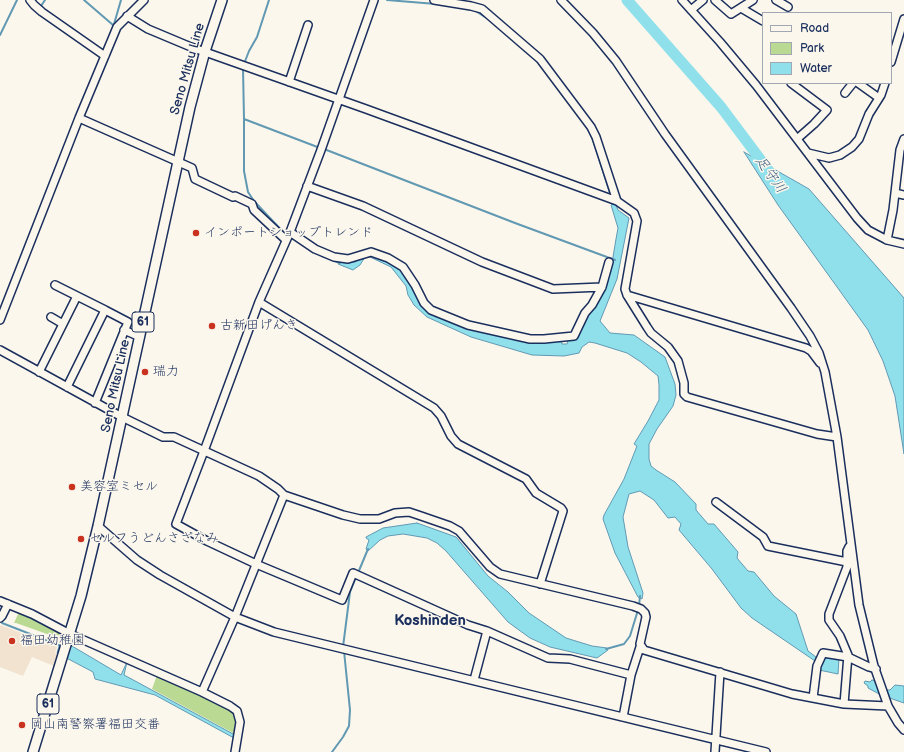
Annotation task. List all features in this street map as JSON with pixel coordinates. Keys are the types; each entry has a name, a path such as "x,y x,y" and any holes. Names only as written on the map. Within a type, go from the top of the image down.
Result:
{"main road":[{"name":"Seno Mitsu Line","path":"33,752 70,634 98,526 190,107 205,51 222,0"}],"street":[{"path":"30,0 42,12 104,55"},
{"path":"0,320 104,55 117,26 144,0"},
{"path":"374,0 338,99 309,187 259,302 176,524 207,541 256,564 342,600 353,573 357,574 468,625 487,631 548,658 570,659 631,675"},
{"path":"434,0 482,9 540,58 591,127 596,137 617,200"},
{"path":"561,0 593,33 616,62 665,134 791,308 810,336 819,353 837,437 859,605 876,671 888,706 904,730"},
{"path":"682,0 756,85 868,230 887,240 904,244"},
{"path":"691,10 703,0"},
{"path":"715,0 731,14 753,0"},
{"path":"776,0 788,7"},
{"path":"741,8 762,20"},
{"path":"128,16 148,28 191,47 617,200 634,214 637,221 626,289 627,295 646,327 668,347 678,361 684,383 684,394 687,397 817,434 837,437"},
{"path":"892,59 904,19"},
{"path":"289,82 308,25"},
{"path":"792,84 827,110 797,139"},
{"path":"845,93 852,84"},
{"path":"859,84 879,98"},
{"path":"808,153 829,158 852,147 859,139 869,114 879,98 884,84"},
{"path":"79,118 192,168 196,179 233,197 235,196 252,204 254,210 289,235 315,249 334,257 348,259 371,252 388,258 403,267 415,285 424,303 432,310 468,325 524,338 544,339 574,336 584,313 592,305 602,287 609,262"},
{"path":"887,240 904,139"},
{"path":"309,187 363,206 482,262 553,289 602,287"},
{"path":"895,193 904,195"},
{"path":"55,285 128,322 95,402"},
{"path":"627,295 806,348 811,351 818,362 823,366"},
{"path":"39,372 77,296"},
{"path":"259,302 434,408 441,416 458,444 526,480 536,493 561,508 563,511 540,584"},
{"path":"67,387 105,310"},
{"path":"51,317 63,324"},
{"path":"124,330 140,337"},
{"path":"0,350 122,418 163,437 174,437 259,476 284,495 343,515 360,519 378,519 395,513 409,512 443,523 459,531 490,567 500,574 641,609 645,613 646,617 640,647 631,675 623,717"},
{"path":"202,692 235,617 284,495"},
{"path":"716,502 763,537 768,546 847,562"},
{"path":"98,526 137,560 160,575 235,617 274,632 766,752"},
{"path":"844,704 848,657 844,642 829,620 847,567 847,551 851,545"},
{"path":"0,601 32,614 70,634 202,692 230,706 237,711 240,722 235,752"},
{"path":"0,618 8,604"},
{"path":"474,680 487,631"},
{"path":"640,647 644,650 792,694 844,704 888,706"},
{"path":"813,698 819,661 823,653 848,657 876,671"},
{"path":"715,752 720,672"}],"shaded area":[{"path":"1,625 57,647 55,653 58,654 54,666 32,657 23,676 0,667"}],"green space":[{"path":"19,612 33,617 62,633 62,636 47,634 14,623"},
{"path":"157,675 231,710 234,713 237,725 235,734 152,689"}],"water":[{"path":"744,152 809,189 904,298 904,454 895,396 883,361 868,330 778,205"},
{"path":"615,203 618,210 629,218 617,279 600,321 610,333 634,335 665,357 675,384 676,395 673,406 657,429 649,444 649,459 651,466 675,482 696,504 696,510 708,524 714,524 738,552 737,558 748,571 754,572 774,596 796,614 808,651 816,657 816,661 752,618 741,608 712,569 679,530 681,524 675,517 668,518 654,500 640,491 629,494 623,517 628,547 643,593 642,599 638,597 615,553 603,519 624,479 637,446 634,444 659,400 658,376 627,353 595,343 589,342 582,347 579,353 564,356 532,355 471,337 427,317 414,305 408,295 406,286 391,267 370,257 365,257 360,265 353,270 338,264 339,261 355,262 368,254 401,267 420,302 476,329 561,340 562,344 567,344 568,340 578,338 586,316 596,305 605,287 612,263 618,228 611,205"},
{"path":"417,523 456,537 488,576 508,592 529,613 566,638 592,646 607,648 608,650 597,658 550,647 530,638 508,622 446,551 437,543 427,538 403,534 388,536 380,540 368,551 366,549 369,540 366,537 383,528"},
{"path":"60,643 71,647 72,646 121,675 127,662 124,675 235,735 234,738 155,695 95,679 93,672 57,653"},
{"path":"824,656 839,658 838,674 819,670"},
{"path":"872,680 887,690 890,690 895,685 904,686 904,703 881,695 868,688 868,686 864,683 865,681 870,682"}],"waterway":[{"path":"0,35 17,0"},
{"path":"38,4 41,6 45,0"},
{"path":"84,0 113,25"},
{"path":"112,31 121,0"},
{"path":"244,64 257,37 269,0"},
{"path":"387,0 436,4"},
{"name":"足守川","path":"627,0 721,107 772,175"},
{"path":"474,10 485,17"},
{"path":"243,68 244,171 248,192 254,201 285,234 313,251"},
{"path":"244,119 320,148"},
{"path":"587,127 592,137 610,193"},
{"path":"324,149 615,260"},
{"path":"322,256 340,263"},
{"path":"358,573 368,549"},
{"path":"343,647 350,592 356,577"},
{"path":"639,606 640,596"},
{"path":"606,649 624,644 630,636 638,610"},
{"path":"2,623 61,646"},
{"path":"332,752 349,726 350,710 344,651"}],"place":[{"name":"インポートショップトレンド","path":"196,233"},
{"name":"古新田げんき","path":"212,326"},
{"name":"瑞力","path":"145,372"},
{"name":"美容室ミセル","path":"72,487"},
{"name":"セルフうどんさざなみ","path":"81,539"},
{"name":"福田幼稚園","path":"12,641"},
{"name":"岡山南警察署福田交番","path":"22,725"}],"district":[{"name":"Koshinden","path":"430,621"}]}
